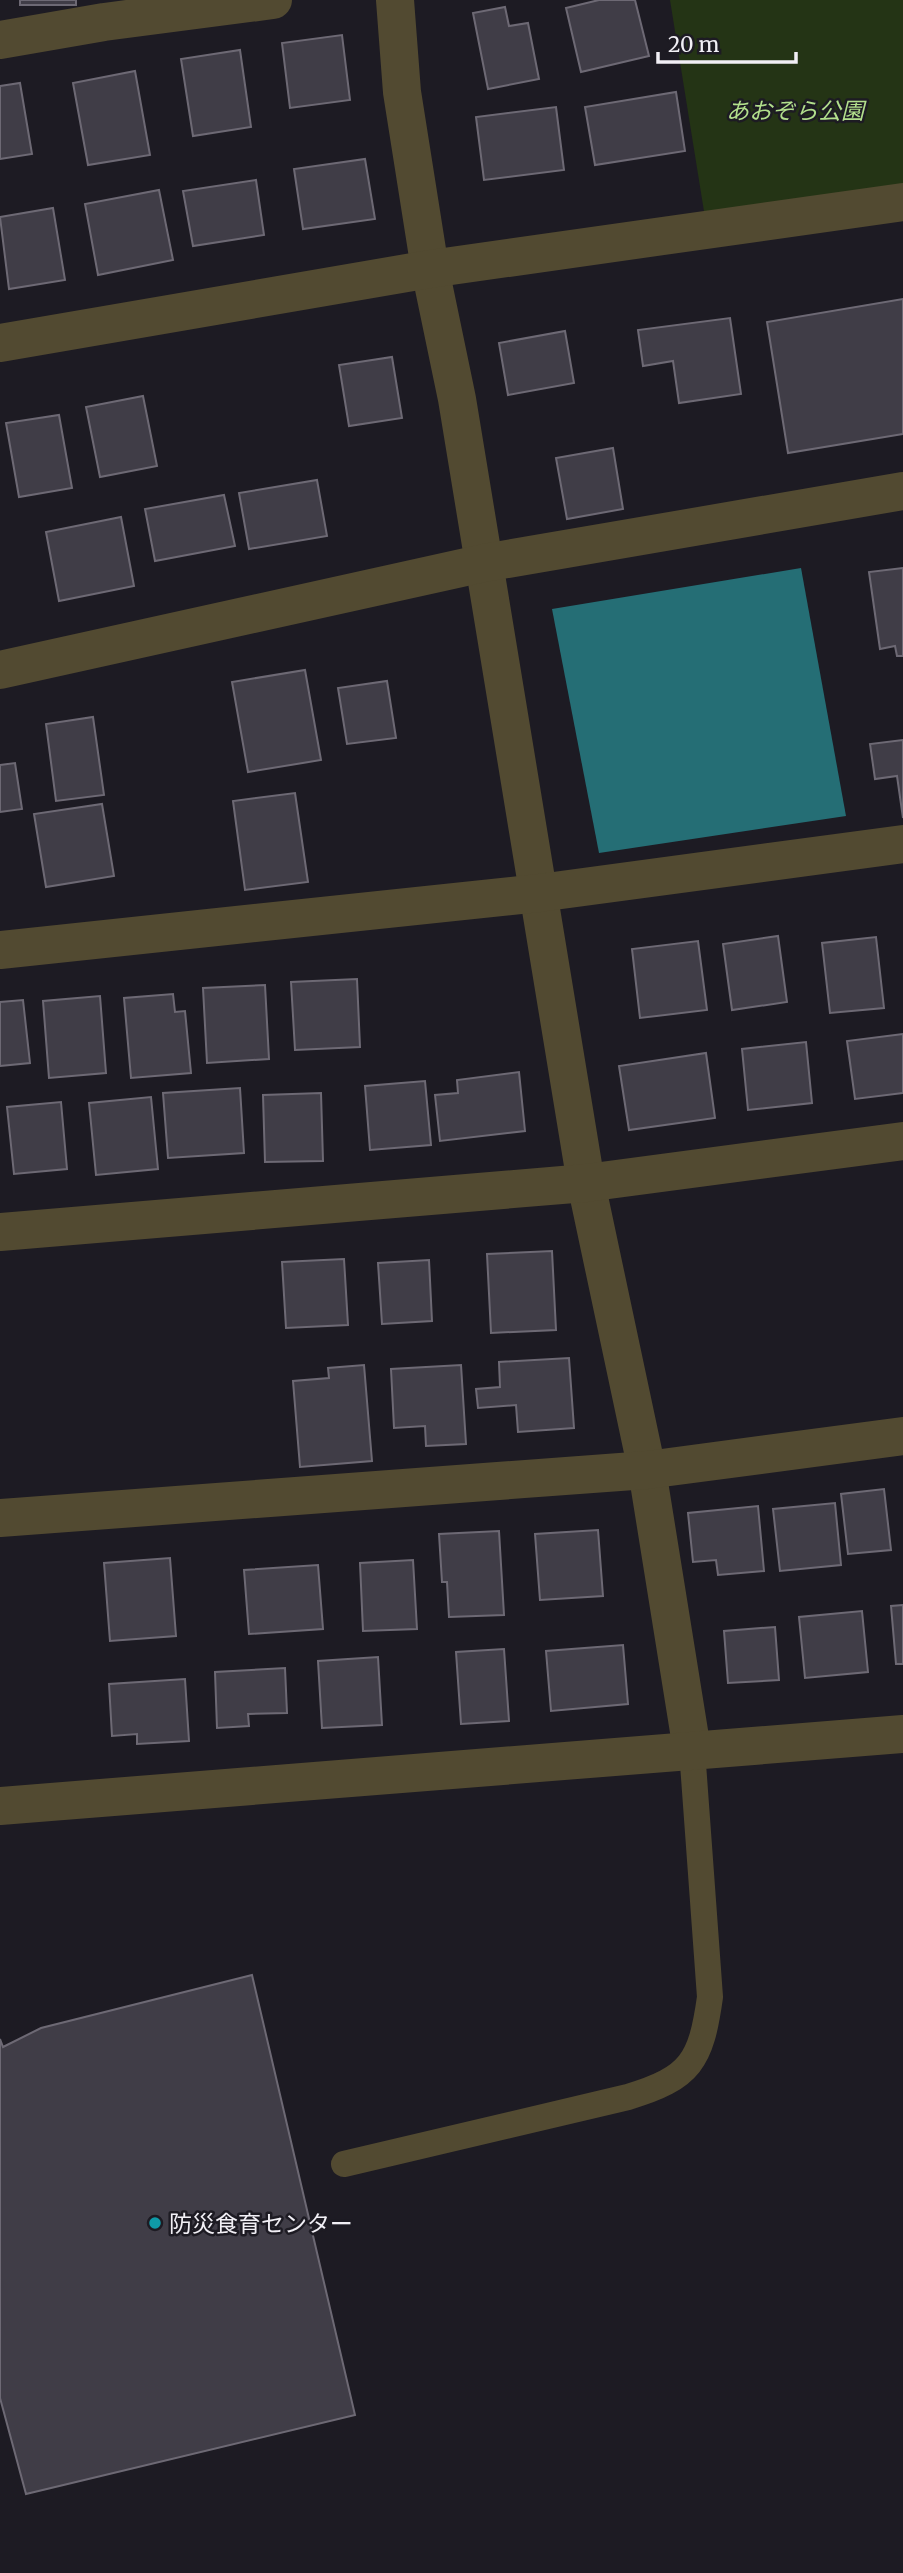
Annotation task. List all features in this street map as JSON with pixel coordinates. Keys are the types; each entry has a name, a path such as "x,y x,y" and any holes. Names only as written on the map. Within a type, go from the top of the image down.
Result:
{"street":[{"path":"0,40 104,11 272,0"},
{"path":"395,0 402,92 430,269 457,400 586,1184 647,1470 692,1750"},
{"path":"0,343 430,269 903,202"},
{"path":"0,670 484,563 903,491"},
{"path":"0,950 539,893 903,844"},
{"path":"0,1232 586,1184 903,1141"},
{"path":"0,1518 647,1470 903,1436"},
{"path":"0,1806 903,1734"}],"lane":[{"path":"344,2164 628,2097 664,2086 690,2066 705,2033 710,1997 692,1750"}],"green space":[{"name":"あおぞら公園","path":"670,0 903,0 903,202 707,230"}],"water":[{"path":"801,568 846,816 599,853 552,609"}],"building":[{"path":"20,0 76,0 76,5 20,5"},
{"path":"599,0 635,0 649,56 581,72 566,8"},
{"path":"505,7 509,26 528,23 539,79 488,89 473,13"},
{"path":"342,35 350,100 290,108 282,43"},
{"path":"240,50 251,127 193,136 181,59"},
{"path":"135,71 150,155 88,165 73,83"},
{"path":"20,83 32,154 0,159 0,86"},
{"path":"676,92 685,151 595,165 585,107"},
{"path":"556,107 564,170 484,180 476,117"},
{"path":"365,159 375,219 303,229 294,169"},
{"path":"256,180 264,235 193,246 183,191"},
{"path":"159,190 173,260 98,275 85,204"},
{"path":"53,208 65,280 9,289 0,217"},
{"path":"903,299 903,434 788,453 767,322"},
{"path":"730,318 741,394 679,403 673,361 643,366 638,330"},
{"path":"565,331 574,383 508,395 499,343"},
{"path":"392,357 402,418 349,426 339,365"},
{"path":"143,396 157,466 100,477 86,407"},
{"path":"59,415 72,488 19,497 6,423"},
{"path":"613,448 623,509 567,519 556,458"},
{"path":"317,480 327,536 249,549 239,493"},
{"path":"224,495 235,546 155,561 145,509"},
{"path":"121,517 134,586 59,601 46,532"},
{"path":"903,568 903,656 897,656 895,646 880,649 869,572"},
{"path":"305,670 321,760 248,772 232,682"},
{"path":"387,681 396,738 347,744 338,688"},
{"path":"93,717 104,795 56,801 46,724"},
{"path":"903,740 903,818 897,776 875,779 870,744"},
{"path":"15,763 22,809 0,812 0,765"},
{"path":"295,793 308,882 245,890 233,801"},
{"path":"102,804 114,876 46,887 34,814"},
{"path":"778,936 787,1002 732,1010 723,944"},
{"path":"876,937 884,1008 830,1013 822,943"},
{"path":"698,941 707,1010 640,1018 632,949"},
{"path":"357,979 360,1047 295,1050 291,982"},
{"path":"265,985 269,1059 207,1063 203,988"},
{"path":"173,994 175,1012 185,1011 191,1073 131,1078 124,998"},
{"path":"100,996 106,1073 49,1078 43,1001"},
{"path":"23,1000 30,1063 0,1066 0,1002"},
{"path":"903,1034 903,1093 855,1099 847,1041"},
{"path":"806,1042 812,1103 748,1110 742,1049"},
{"path":"706,1053 715,1118 629,1130 619,1066"},
{"path":"519,1072 525,1131 440,1141 435,1095 458,1093 457,1080"},
{"path":"425,1081 431,1145 370,1150 365,1086"},
{"path":"240,1088 244,1153 168,1158 163,1093"},
{"path":"321,1093 323,1161 265,1162 263,1095"},
{"path":"151,1097 158,1169 96,1175 89,1103"},
{"path":"61,1102 67,1169 14,1174 7,1107"},
{"path":"552,1251 556,1330 491,1333 487,1254"},
{"path":"344,1259 348,1325 286,1328 282,1262"},
{"path":"429,1260 432,1321 382,1324 378,1263"},
{"path":"569,1358 574,1428 518,1432 516,1405 478,1408 476,1389 500,1387 499,1362"},
{"path":"364,1365 372,1461 300,1467 293,1381 329,1378 328,1368"},
{"path":"461,1365 466,1444 426,1446 425,1426 394,1428 391,1369"},
{"path":"884,1489 891,1550 848,1554 841,1494"},
{"path":"835,1503 841,1565 780,1571 773,1509"},
{"path":"758,1506 764,1571 718,1575 716,1560 693,1562 688,1513"},
{"path":"598,1530 603,1596 540,1600 535,1534"},
{"path":"499,1531 504,1615 449,1617 447,1582 442,1582 439,1534"},
{"path":"170,1558 176,1636 110,1641 104,1563"},
{"path":"413,1560 417,1629 363,1631 360,1563"},
{"path":"318,1565 323,1629 249,1634 244,1570"},
{"path":"903,1605 903,1664 896,1664 891,1606"},
{"path":"862,1611 868,1672 805,1678 799,1617"},
{"path":"775,1627 779,1680 728,1683 724,1631"},
{"path":"623,1645 628,1704 551,1711 546,1651"},
{"path":"504,1649 509,1721 461,1724 456,1652"},
{"path":"378,1657 382,1725 322,1728 318,1661"},
{"path":"285,1668 287,1713 248,1714 249,1726 217,1728 215,1672"},
{"path":"185,1679 189,1741 137,1744 137,1734 112,1736 109,1684"},
{"name":"防災食育センター","path":"252,1975 355,2415 26,2494 0,2398 0,2039 3,2047 41,2028"}],"place":[{"name":"防災食育センター","path":"155,2223"}]}
